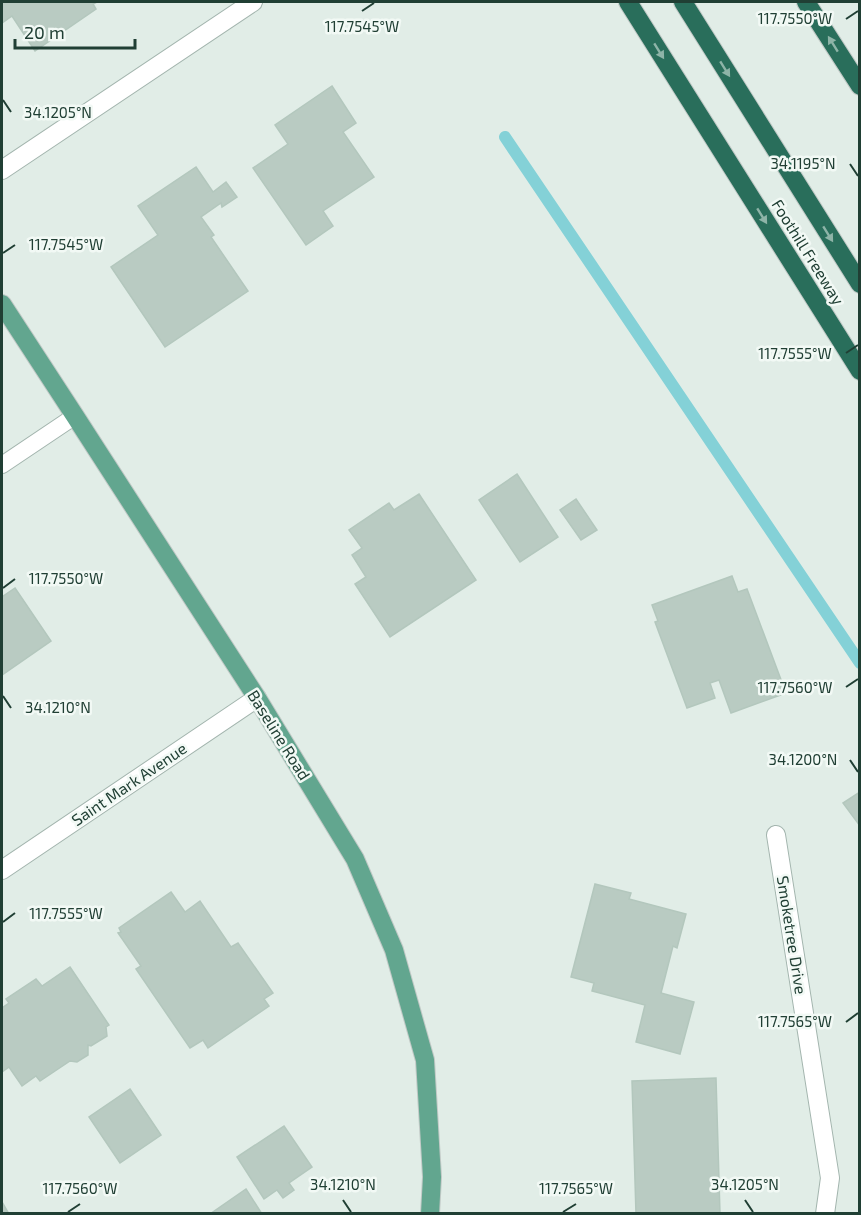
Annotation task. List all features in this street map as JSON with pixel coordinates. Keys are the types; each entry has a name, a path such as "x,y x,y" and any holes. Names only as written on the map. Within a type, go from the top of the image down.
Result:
{"highway":[{"name":"Foothill Freeway","path":"628,2 860,371"},
{"path":"682,2 860,284"},
{"path":"806,2 860,86"}],"main road":[{"name":"Baseline Road","path":"2,304 257,698 355,859 394,950 424,1060 432,1177 430,1214"}],"street":[{"path":"2,170 252,2"},
{"name":"Saint Mark Avenue","path":"2,870 257,698"},
{"name":"Smoketree Drive","path":"776,835 830,1178 825,1214"}],"lane":[{"path":"2,465 75,416"}],"building":[{"path":"2,2 97,2 93,4 96,9 35,51 12,16 2,23"},
{"path":"332,86 356,123 343,132 374,177 323,211 333,226 306,245 253,168 288,144 275,125"},
{"path":"196,167 213,192 226,182 237,197 222,207 221,203 201,217 214,235 211,237 248,291 165,347 111,267 158,235 138,206"},
{"path":"517,474 558,537 520,562 479,500"},
{"path":"419,494 476,580 390,637 355,584 366,577 352,555 362,548 349,530 389,503 394,510"},
{"path":"576,499 597,530 581,540 560,510"},
{"path":"732,576 738,592 747,589 786,693 731,713 719,680 710,683 715,698 687,708 655,622 658,621 652,605"},
{"path":"15,588 51,641 2,675 2,597"},
{"path":"860,792 860,826 843,803"},
{"path":"595,884 631,893 629,899 686,914 677,948 673,946 661,993 694,1002 680,1054 636,1042 645,1005 592,991 594,983 571,977"},
{"path":"171,892 185,912 200,901 231,947 238,943 273,993 264,999 269,1006 208,1048 203,1040 190,1048 136,969 141,966 118,933 121,932 119,928"},
{"path":"70,967 109,1025 106,1027 107,1036 91,1046 88,1045 88,1055 77,1062 70,1061 40,1081 36,1076 22,1086 9,1067 2,1072 2,1008 9,1003 6,999 36,979 42,986"},
{"path":"716,1078 720,1214 636,1214 632,1081"},
{"path":"130,1089 161,1135 120,1163 89,1117"},
{"path":"284,1126 312,1167 289,1183 294,1190 283,1198 277,1190 264,1199 237,1157"},
{"path":"246,1189 262,1214 210,1214"},
{"path":"2,1202 9,1214 2,1214"}],"waterway":[{"path":"505,137 860,663"}]}
